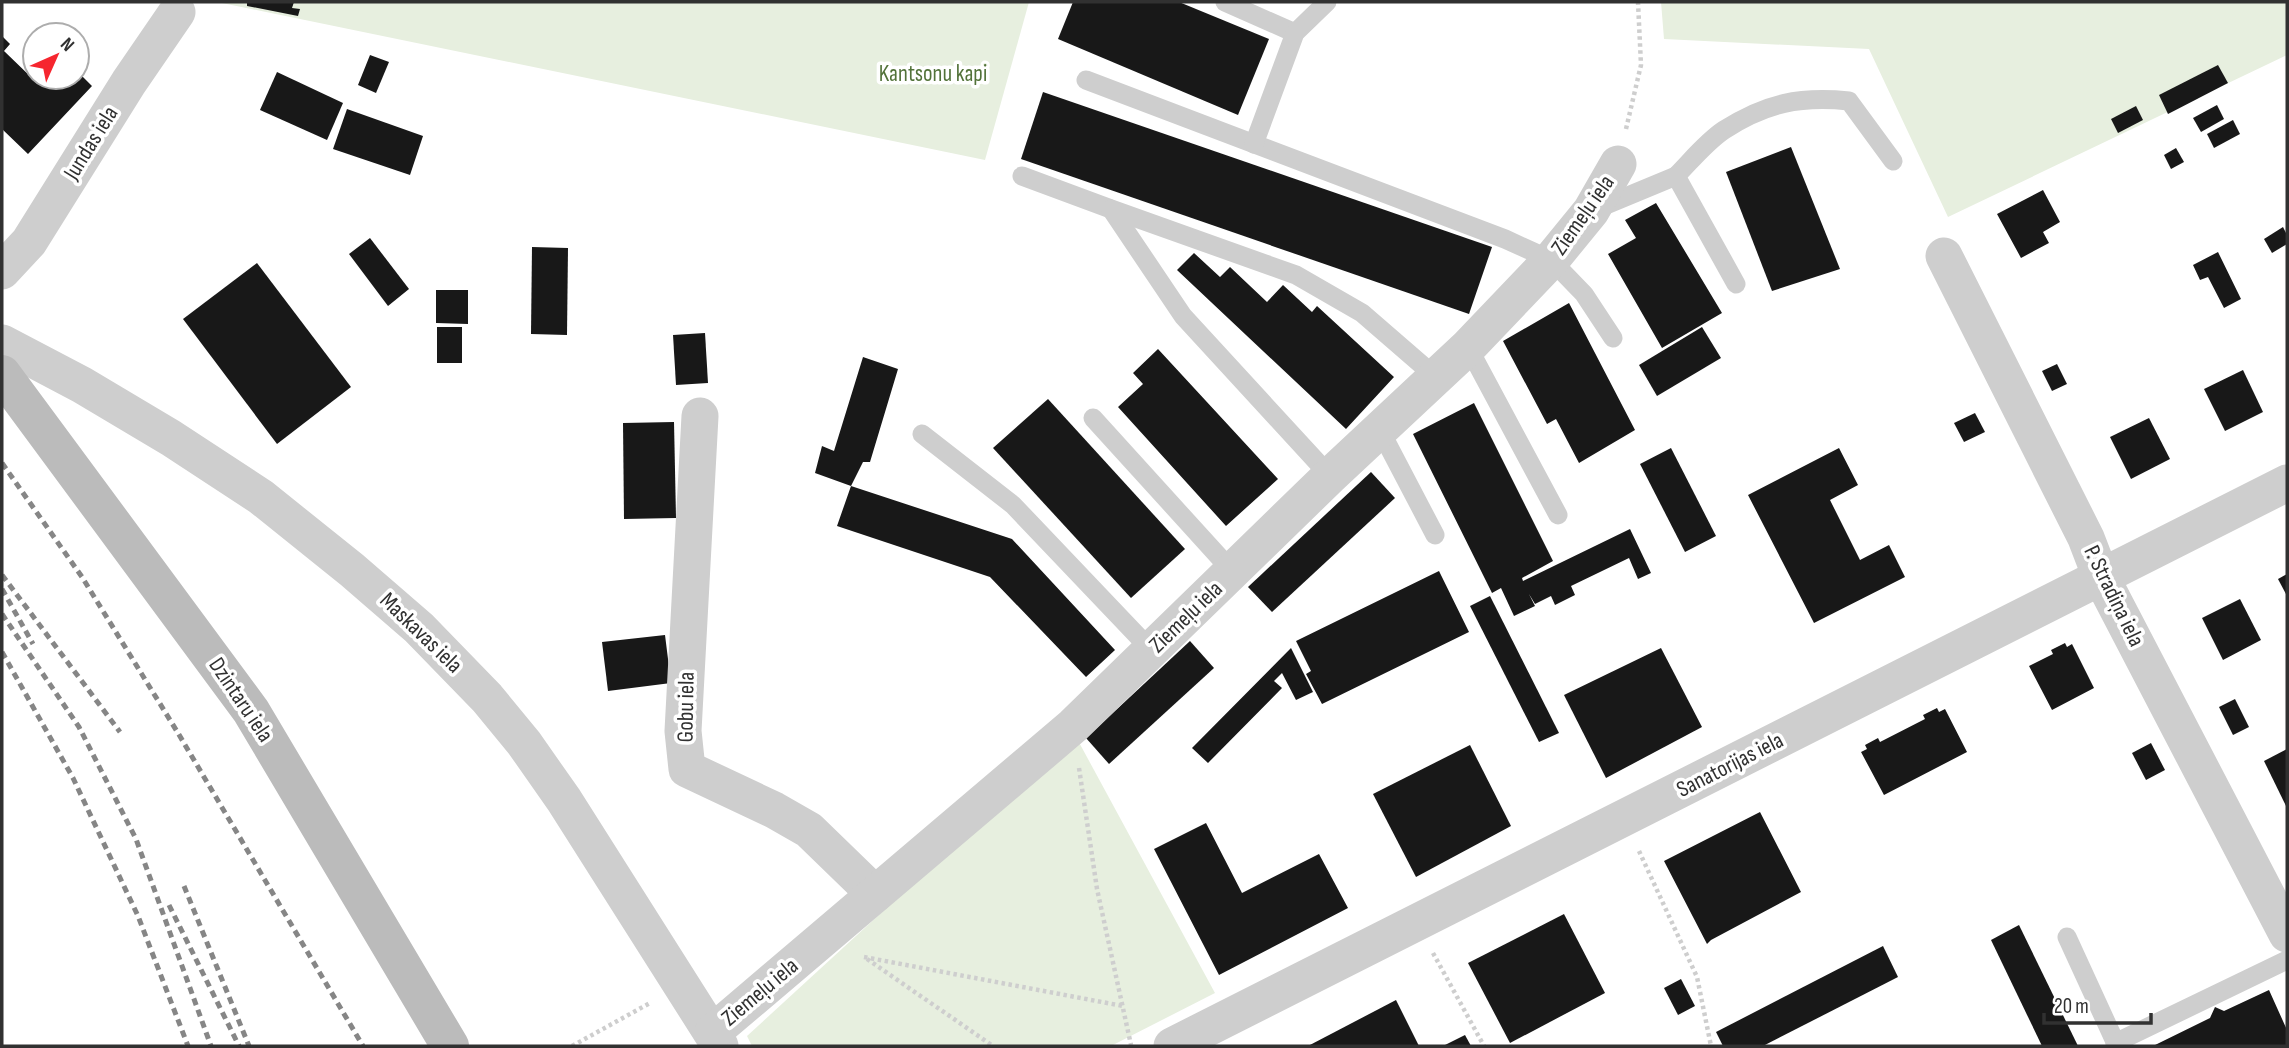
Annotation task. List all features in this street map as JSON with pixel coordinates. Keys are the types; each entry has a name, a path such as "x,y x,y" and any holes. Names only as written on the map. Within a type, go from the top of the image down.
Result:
{"street":[{"name":"Jundas iela","path":"2,271 29,242 129,82 177,12"},
{"name":"Ziemeļu iela","path":"717,1039 875,894 1073,726 1330,476 1437,378 1551,260 1591,211 1618,164"},
{"name":"P. Stradiņa iela","path":"1944,256 2085,538 2101,577 2287,934"},
{"name":"Maskavas iela","path":"2,343 82,385 171,438 261,497 419,628 487,698 524,743 564,800 717,1039"},
{"name":"Dzintaru iela","path":"2,374 251,711 450,1046"},
{"name":"Gobu iela","path":"700,416 683,731 687,769 774,810 809,830 875,894"},
{"name":"Sanatorijas iela","path":"1172,1046 2287,483"}],"lane":[{"path":"1225,2 1295,33"},
{"path":"1254,144 1295,33 1327,2"},
{"path":"1086,80 1505,239 1551,260 1584,294 1613,338"},
{"path":"1591,211 1675,176 1722,131 1774,104 1817,98 1849,101 1893,161"},
{"path":"1023,176 1296,275 1362,313 1437,378"},
{"path":"1675,176 1736,284"},
{"path":"1111,209 1182,316 1330,476"},
{"path":"1468,347 1558,515"},
{"path":"1093,418 1233,571"},
{"path":"1380,430 1435,535"},
{"path":"922,434 1013,505 1152,651"},
{"path":"2067,937 2116,1044 2287,960"}],"path":[{"path":"1618,164 1641,65 1639,2"},
{"path":"1073,726 1097,889 1131,1045"},
{"path":"1638,850 1698,977 1711,1046"},
{"path":"1433,953 1485,1046"},
{"path":"993,1046 864,957 1123,1006"},
{"path":"572,1046 660,998"}],"green space":[{"name":"Kantsonu kapi","path":"217,2 1029,2 985,160"},
{"path":"1661,2 2287,2 2287,55 1948,217 1869,49 1664,39"},
{"path":"1075,735 1215,993 1111,1046 752,1046 747,1036"}],"building":[{"path":"247,2 294,2 292,8 300,9 298,16 247,6"},
{"path":"1073,2 1179,2 1269,39 1238,115 1058,39"},
{"path":"2,36 10,44 4,51 21,67 21,91 87,91 28,154 2,129"},
{"path":"370,55 389,62 376,93 358,85"},
{"path":"2218,65 2228,83 2168,114 2159,95"},
{"path":"277,72 343,103 327,140 260,110"},
{"path":"1043,92 1492,247 1469,314 1021,159"},
{"path":"2217,105 2224,119 2201,132 2193,118"},
{"path":"2136,106 2143,120 2118,133 2111,119"},
{"path":"347,109 423,136 410,175 333,149"},
{"path":"2233,120 2240,134 2214,148 2207,134"},
{"path":"1791,147 1840,269 1772,291 1726,172"},
{"path":"2176,148 2184,162 2171,169 2164,155"},
{"path":"2043,190 2060,222 2043,232 2049,243 2021,258 1997,214"},
{"path":"1656,203 1722,313 1662,348 1608,254 1636,238 1625,220"},
{"path":"2283,227 2287,244 2272,253 2264,239"},
{"path":"370,238 409,289 388,306 349,254"},
{"path":"532,247 568,248 567,335 531,334"},
{"path":"2218,252 2241,299 2224,308 2208,277 2200,280 2193,265"},
{"path":"1194,253 1220,277 1230,267 1267,302 1283,285 1312,312 1317,306 1394,377 1346,429 1177,270"},
{"path":"257,263 351,387 277,444 183,319"},
{"path":"436,290 468,290 468,324 436,323"},
{"path":"1569,303 1635,430 1579,463 1556,419 1547,424 1503,341"},
{"path":"437,327 462,327 462,363 437,363"},
{"path":"1702,327 1721,358 1657,396 1639,365"},
{"path":"705,333 708,383 676,385 673,335"},
{"path":"1158,349 1278,479 1226,526 1118,407 1143,384 1133,373"},
{"path":"863,357 898,369 870,462 863,462 851,486 815,473 822,446 834,451"},
{"path":"2057,364 2067,384 2052,391 2042,371"},
{"path":"2243,370 2263,412 2225,431 2204,389"},
{"path":"1048,399 1185,549 1131,598 993,448"},
{"path":"1474,403 1553,561 1522,578 1523,581 1630,529 1651,573 1638,579 1629,558 1571,586 1575,595 1555,605 1551,596 1535,604 1529,594 1535,606 1514,616 1501,588 1492,593 1413,434"},
{"path":"1975,413 1985,432 1964,442 1954,423"},
{"path":"2149,418 2170,459 2131,479 2110,437"},
{"path":"674,422 676,518 624,519 623,423"},
{"path":"1671,448 1716,536 1685,552 1640,464"},
{"path":"1839,448 1858,485 1830,500 1860,560 1889,545 1905,577 1814,623 1748,495"},
{"path":"1371,472 1395,498 1272,612 1248,587"},
{"path":"851,486 1012,539 1115,650 1086,677 990,577 837,526"},
{"path":"1439,571 1469,632 1322,704 1306,674 1311,671 1296,641"},
{"path":"2287,574 2287,596 2278,579"},
{"path":"1490,596 1559,733 1539,742 1470,606"},
{"path":"2240,599 2261,640 2223,660 2202,618"},
{"path":"665,635 671,683 608,691 602,642"},
{"path":"1190,641 1214,668 1109,764 1086,738"},
{"path":"2065,643 2067,647 2072,644 2094,688 2052,710 2029,666 2053,654 2051,650"},
{"path":"1291,648 1313,692 1296,700 1282,673 1274,681 1282,688 1208,763 1192,748"},
{"path":"1661,648 1702,727 1606,778 1564,695"},
{"path":"2235,699 2249,727 2233,735 2219,707"},
{"path":"1937,708 1939,712 1945,709 1967,752 1884,795 1861,752 1867,749 1865,745 1878,738 1880,742 1925,719 1923,715"},
{"path":"2151,743 2165,770 2146,780 2132,753"},
{"path":"1470,745 1511,826 1416,877 1373,794"},
{"path":"2287,749 2287,808 2264,761"},
{"path":"1760,812 1801,892 1707,944 1664,861"},
{"path":"1206,823 1242,893 1319,854 1348,908 1219,975 1154,849"},
{"path":"1564,914 1605,993 1510,1043 1468,963"},
{"path":"2019,925 2078,1046 2042,1046 1991,940"},
{"path":"1883,946 1898,977 1763,1046 1723,1046 1716,1032"},
{"path":"1681,979 1695,1006 1678,1015 1664,988"},
{"path":"2269,990 2287,1030 2287,1046 2153,1046 2210,1018 2215,1007 2224,1011"},
{"path":"1396,1000 1419,1046 1308,1046"},
{"path":"1465,1035 1471,1046 1443,1046"}],"railway":[{"path":"2,463 82,577 178,733 363,1046"},
{"path":"2,575 120,732"},
{"path":"2,589 33,644"},
{"path":"2,614 79,727 136,839 211,1046"},
{"path":"2,652 73,778 138,916 188,1046"},
{"path":"184,886 249,1046"},
{"path":"169,905 239,1046"}]}
